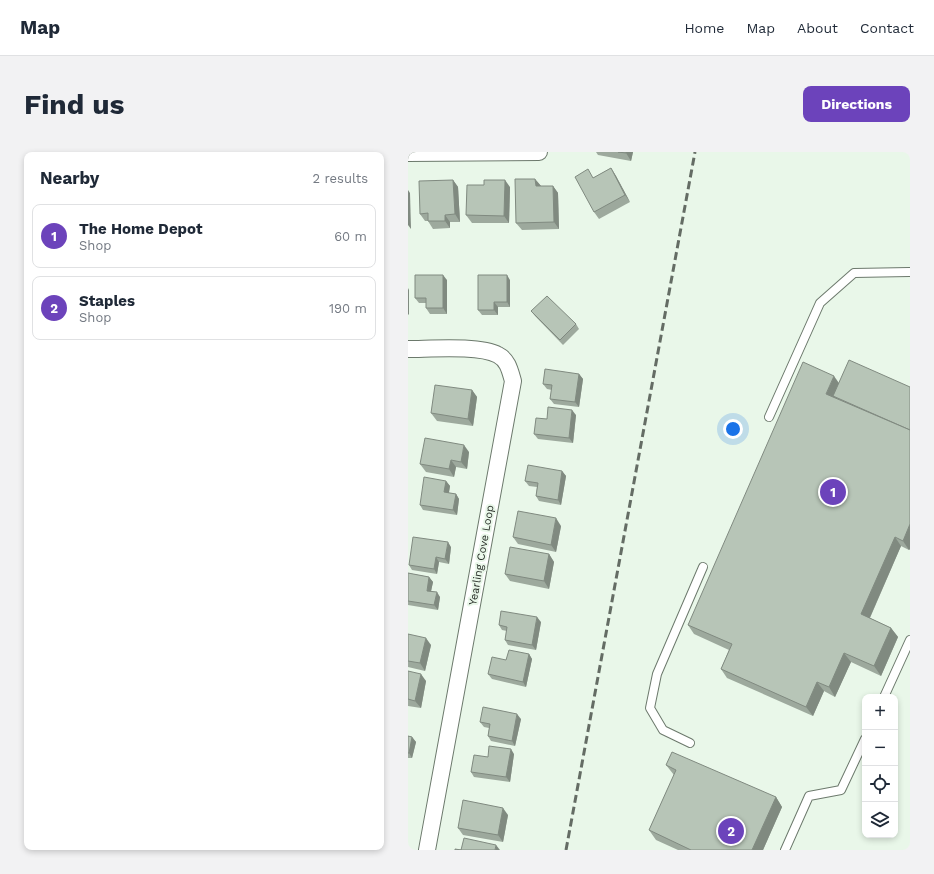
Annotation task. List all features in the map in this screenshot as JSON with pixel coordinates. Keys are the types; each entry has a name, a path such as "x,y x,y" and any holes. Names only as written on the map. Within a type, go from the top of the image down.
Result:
{"street":[{"path":"408,154 539,152"},
{"name":"Yearling Cove Loop","path":"408,349 484,349 499,355 504,360 509,366 513,381 428,850"}],"lane":[{"path":"768,418 820,303 854,273 908,272"},
{"path":"690,742 663,730 650,708 657,674 703,567"},
{"path":"885,694 910,640"},
{"path":"785,850 810,796 841,790 862,744"}],"building":[{"path":"611,168 625,195 594,212 575,177 588,169 593,178"},
{"path":"515,179 535,179 536,186 553,186 554,222 516,223"},
{"path":"453,180 455,214 445,215 445,221 428,221 428,213 420,214 419,181"},
{"path":"484,180 505,180 504,216 466,215 467,185 484,185"},
{"path":"415,275 443,275 443,308 426,308 426,298 415,298"},
{"path":"478,275 507,275 507,302 494,302 494,310 478,310"},
{"path":"547,296 576,324 560,340 531,311"},
{"path":"849,360 910,387 910,430 833,396"},
{"path":"803,362 834,376 826,394 910,430 910,524 903,541 895,537 861,614 891,628 874,666 844,653 829,687 817,682 806,707 721,669 732,644 688,625"},
{"path":"545,369 579,374 575,402 550,399 552,385 543,384"},
{"path":"435,385 472,390 468,419 431,413"},
{"path":"548,407 572,410 569,438 534,434 536,418 547,419"},
{"path":"425,438 464,445 461,462 451,460 449,469 420,464"},
{"path":"528,465 562,471 558,500 536,496 538,483 525,481"},
{"path":"424,477 446,481 444,492 456,494 453,510 420,505"},
{"path":"518,511 556,518 551,545 513,537"},
{"path":"413,537 448,542 445,559 436,557 434,569 409,565"},
{"path":"510,547 549,554 544,581 505,574"},
{"path":"408,573 429,577 427,591 437,592 434,605 408,601"},
{"path":"501,611 537,617 532,645 505,640 507,627 499,625"},
{"path":"408,634 426,638 420,663 408,661"},
{"path":"509,650 529,654 523,682 488,674 492,657 506,660"},
{"path":"408,671 421,674 415,701 408,699"},
{"path":"483,707 517,714 512,741 488,736 490,724 480,722"},
{"path":"408,736 412,737 409,753 408,753"},
{"path":"489,746 511,749 506,777 471,772 474,755 488,757"},
{"path":"672,752 776,797 752,850 691,850 649,830 676,770 666,765"},
{"path":"463,800 503,808 498,835 458,828"},
{"path":"464,838 496,845 495,850 461,850"}],"railway":[{"path":"566,850 695,152"}],"place":[{"name":"The Home Depot","path":"833,492"},
{"name":"Staples","path":"731,831"}]}
